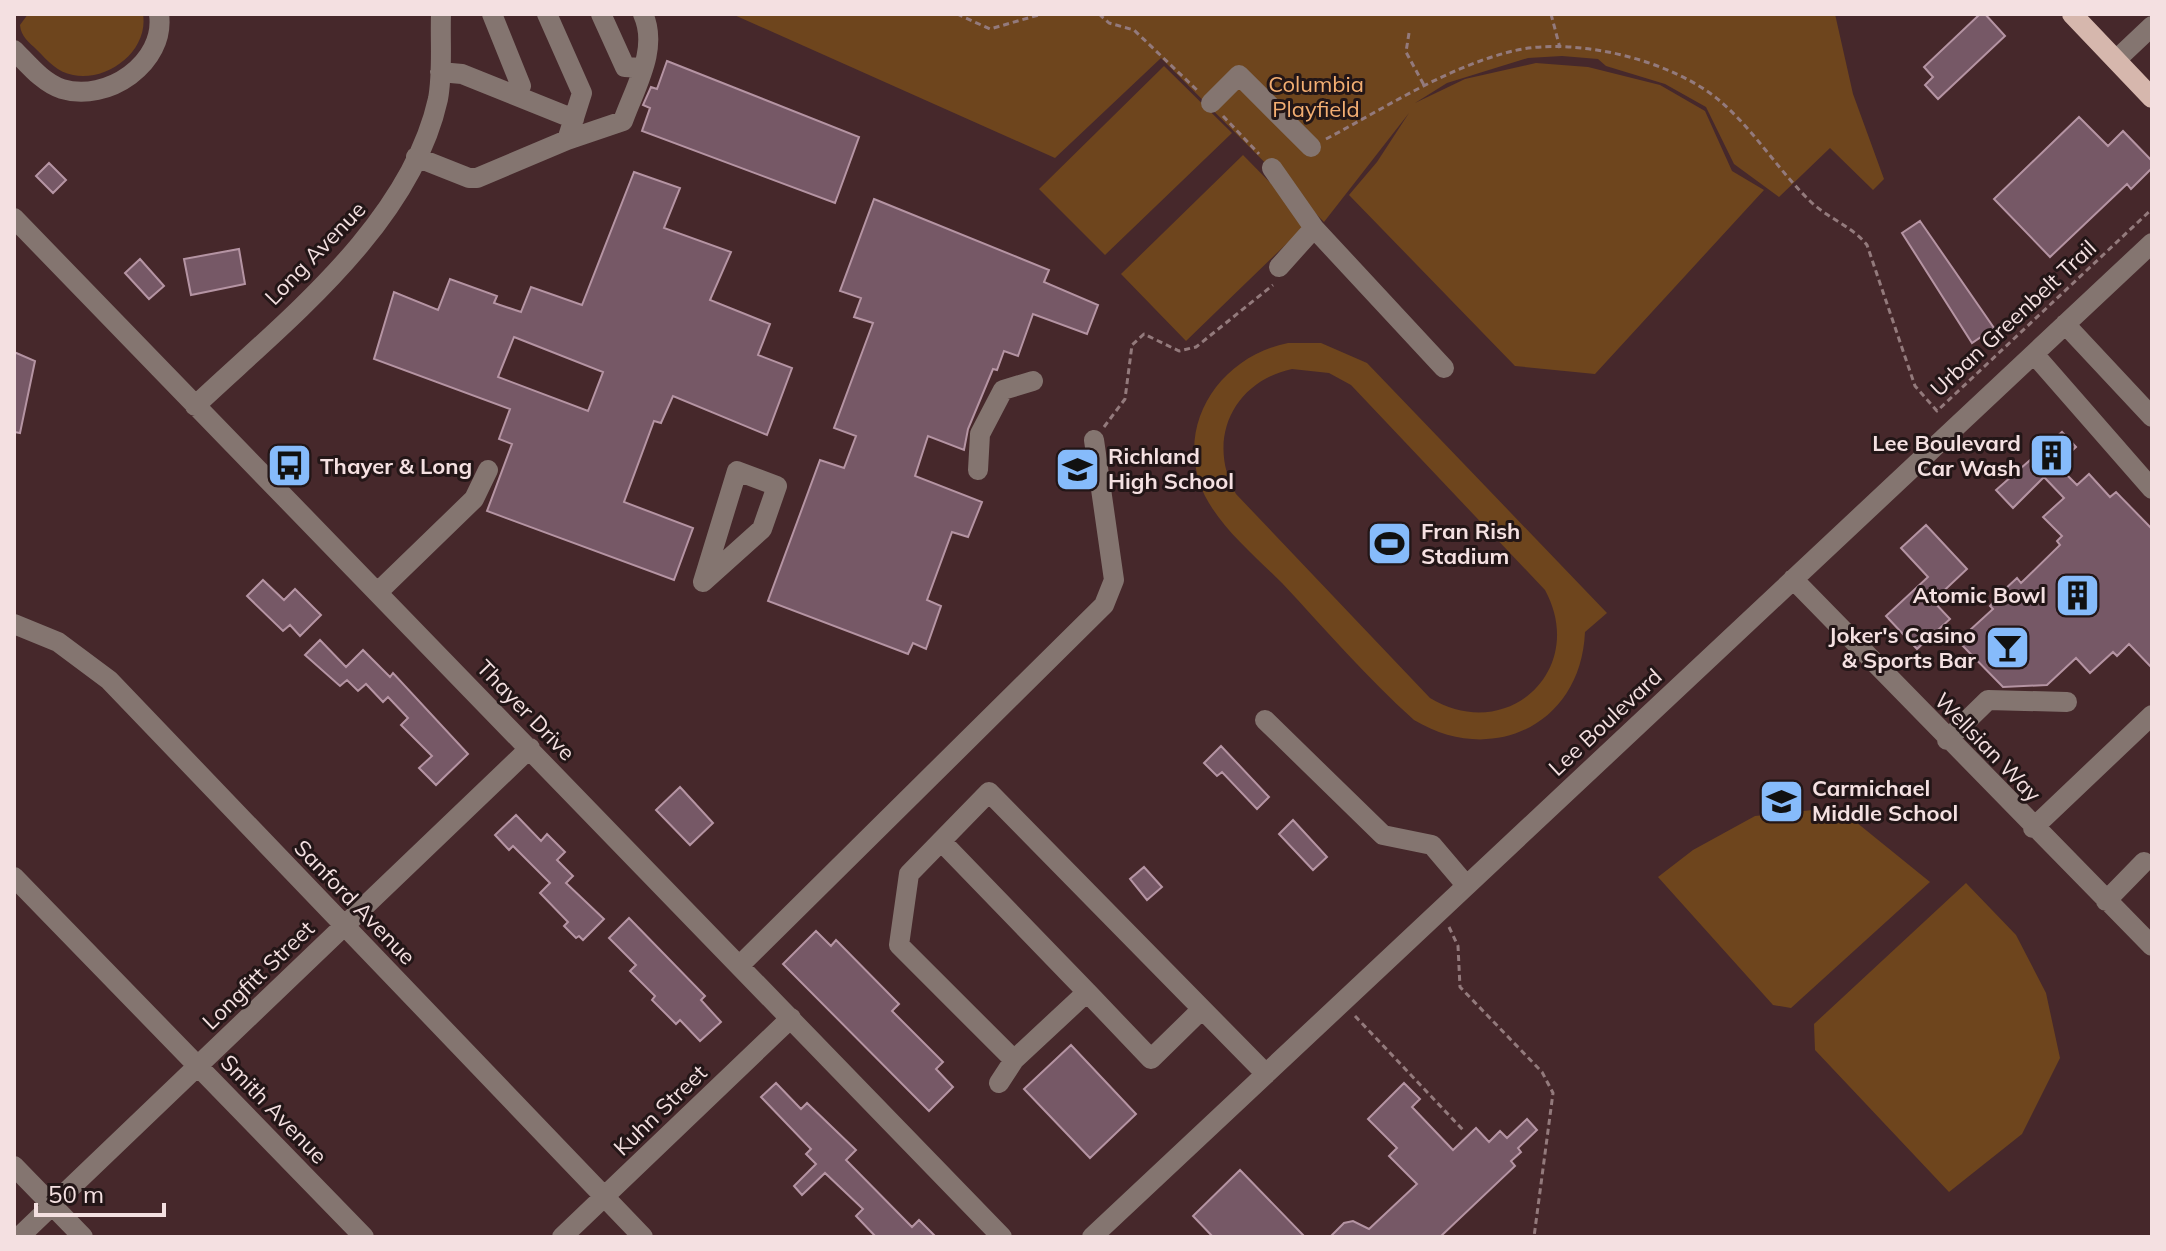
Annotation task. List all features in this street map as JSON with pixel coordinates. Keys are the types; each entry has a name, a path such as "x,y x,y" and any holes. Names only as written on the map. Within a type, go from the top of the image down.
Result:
{"main road":[{"path":"2072,14 2152,98"}],"street":[{"path":"14,50 54,86 66,90 99,90 144,63 158,38 159,14"},
{"name":"Long Avenue","path":"195,406 365,239 391,206 433,117 440,72 441,14"},
{"path":"492,14 521,86 516,95"},
{"path":"547,14 582,93 567,140"},
{"path":"601,14 625,67 642,68"},
{"path":"416,157 469,178 477,178 567,140 623,121 651,45 650,29 643,14"},
{"path":"2116,60 2152,26"},
{"path":"440,72 462,74 574,119"},
{"path":"1211,103 1239,75 1311,147"},
{"path":"1272,168 1314,228 1444,368"},
{"name":"Thayer Drive","path":"14,218 1002,1237"},
{"path":"1279,267 1314,228"},
{"name":"Lee Boulevard","path":"1092,1237 2152,243"},
{"path":"2065,324 2152,417"},
{"path":"2034,354 2152,489"},
{"path":"978,470 980,434 1003,390 1033,381"},
{"path":"740,965 1104,605 1114,580 1094,440"},
{"path":"378,592 474,499 488,470"},
{"path":"737,471 777,486 762,529 703,582 737,471"},
{"name":"Wellsian Way","path":"1793,579 2033,828 2152,946"},
{"name":"Sanford Avenue","path":"14,624 58,642 109,680 643,1237"},
{"path":"1947,740 1988,700 2067,702"},
{"path":"2033,828 2152,715"},
{"path":"1265,720 1383,835 1432,845 1466,885"},
{"name":"Longfitt Street","path":"19,1237 530,748"},
{"path":"1014,1060 899,945 909,874 989,792 1266,1074"},
{"path":"941,841 1151,1059 1202,1009"},
{"path":"2106,901 2144,862"},
{"name":"Smith Avenue","path":"14,877 364,1237"},
{"path":"999,1083 1014,1060 1087,992"},
{"name":"Kuhn Street","path":"562,1237 791,1018"},
{"path":"14,1166 83,1237"}],"path":[{"path":"957,14 990,29 1042,14"},
{"path":"1099,14 1109,23 1134,30 1211,103 1272,168"},
{"path":"1551,14 1560,48"},
{"path":"1409,33 1406,52 1425,87"},
{"name":"Urban Greenbelt Trail","path":"1311,147 1425,87 1514,50 1560,48 1607,52 1686,78 1721,102 1811,203 1860,236 1867,245 1915,386 1937,411 2152,209"},
{"path":"1094,440 1125,399 1132,345 1144,334 1179,351 1196,347 1272,286 1279,267"},
{"path":"1440,909 1458,946 1460,987 1542,1072 1553,1093 1534,1237"},
{"path":"1342,1002 1464,1131"}],"green space":[{"path":"28,14 143,14 143,28 132,51 112,69 86,76 73,75 53,66 28,42 20,25"},
{"name":"Columbia Playfield","path":"732,14 1835,14 1853,94 1884,179 1873,190 1830,148 1779,197 1734,164 1706,107 1665,84 1606,66 1598,59 1562,56 1528,58 1447,83 1415,103 1465,79 1536,63 1588,67 1660,85 1705,111 1732,171 1764,190 1595,374 1515,366 1349,195 1377,162 1409,113 1324,222 1161,58 1055,158"},
{"path":"1164,66 1232,133 1105,255 1039,189"},
{"path":"1243,155 1309,222 1186,341 1121,274"},
{"path":"1288,343 1321,343 1367,363 1607,613 1585,632 1580,664 1568,692 1550,713 1527,728 1501,737 1473,739 1444,734 1414,720 1221,520 1205,496 1196,470 1194,445 1199,421 1208,399 1223,379 1241,363 1263,351","holes":["1292,369 1329,373 1351,385 1545,590 1556,619 1556,647 1548,671 1533,691 1512,705 1487,712 1459,710 1430,698 1236,494 1227,474 1224,454 1230,416 1240,400 1271,376"]},
{"path":"1813,810 1851,818 1930,882 1791,1008 1773,1005 1658,877 1693,850 1755,816"},
{"path":"1966,883 2016,935 2046,993 2060,1058 2022,1134 1949,1192 1815,1050 1814,1024"}],"building":[{"path":"1980,14 1985,14 2005,36 1938,99 1925,85 1933,77 1924,67"},
{"path":"667,61 859,137 835,203 642,131 650,108 643,105 651,87 657,89"},
{"path":"2079,117 2108,146 2123,131 2152,161 2152,168 2131,189 2127,184 2050,257 1994,199"},
{"path":"49,163 66,180 53,193 36,176"},
{"path":"634,172 680,188 664,228 731,252 710,300 770,324 758,355 792,368 767,435 673,396 661,423 654,421 624,502 693,528 674,580 487,511 512,444 499,439 510,409 374,359 394,292 438,310 450,279 497,296 494,303 521,312 531,287 582,305","holes":["514,337 603,372 588,411 498,377"]},
{"path":"874,199 1049,270 1044,282 1098,305 1087,334 1033,314 1018,356 1004,351 997,370 993,369 968,429 964,450 928,436 915,476 982,502 968,537 952,532 927,600 941,606 926,649 913,643 908,654 768,601 820,460 844,468 856,436 834,428 873,323 854,317 861,298 840,291"},
{"path":"1920,221 1994,328 1972,343 1902,233"},
{"path":"239,249 245,284 191,295 184,259"},
{"path":"140,259 164,286 149,299 125,273"},
{"path":"14,352 35,361 20,433 14,432"},
{"name":"Atomic Bowl","path":"2062,432 2076,447 2057,465 2077,485 2089,474 2110,497 2116,492 2152,529 2152,668 2129,644 2117,656 2113,652 2090,673 2076,658 2047,685 2003,687 1958,641 1993,609 1990,606 2003,591 2017,578 2021,583 2060,545 2057,541 2062,536 2043,517 2064,498 2044,477 2013,508 1996,490"},
{"path":"1926,525 1967,569 1933,601 1950,619 1917,649 1886,616 1928,577 1901,548"},
{"path":"263,580 284,600 295,589 321,615 300,636 290,625 283,631 247,596"},
{"path":"320,640 346,667 363,650 390,677 393,673 468,754 436,785 419,768 432,756 401,725 408,718 388,697 383,702 366,684 358,691 347,680 340,686 305,655"},
{"path":"1221,746 1269,797 1257,809 1222,772 1217,776 1204,763"},
{"path":"680,787 713,823 690,845 656,810"},
{"path":"516,815 541,841 547,834 565,852 557,860 573,876 566,883 604,919 583,940 579,936 576,938 564,926 568,922 540,893 550,883 513,846 509,850 495,835"},
{"path":"1293,820 1327,857 1313,870 1279,834"},
{"path":"1144,867 1162,887 1147,900 1130,879"},
{"path":"629,918 705,996 701,1000 721,1022 700,1041 680,1020 676,1024 652,1000 655,996 630,971 636,965 609,938"},
{"path":"816,931 831,946 836,940 899,1004 892,1011 943,1062 936,1069 953,1087 929,1111 783,964"},
{"path":"1071,1045 1136,1114 1090,1158 1024,1089"},
{"path":"776,1083 801,1109 807,1103 856,1150 846,1160 912,1227 919,1220 936,1237 876,1237 856,1216 863,1209 825,1173 802,1195 794,1186 816,1164 806,1154 811,1149 761,1097"},
{"path":"1404,1083 1420,1099 1412,1107 1453,1150 1476,1128 1489,1142 1500,1131 1507,1138 1527,1119 1537,1130 1518,1148 1521,1152 1511,1161 1515,1166 1440,1237 1330,1237 1344,1223 1353,1221 1369,1229 1417,1184 1389,1156 1397,1148 1368,1119"},
{"path":"1240,1170 1305,1237 1213,1237 1193,1216"}],"place":[{"name":"Lee Boulevard Car Wash","path":"2052,456"},
{"name":"Thayer & Long","path":"289,466"},
{"name":"Richland High School","path":"1077,469"},
{"name":"Fran Rish Stadium","path":"1390,544"},
{"name":"Atomic Bowl","path":"2077,595"},
{"name":"Joker's Casino & Sports Bar","path":"2007,648"},
{"name":"Carmichael Middle School","path":"1781,801"}]}
